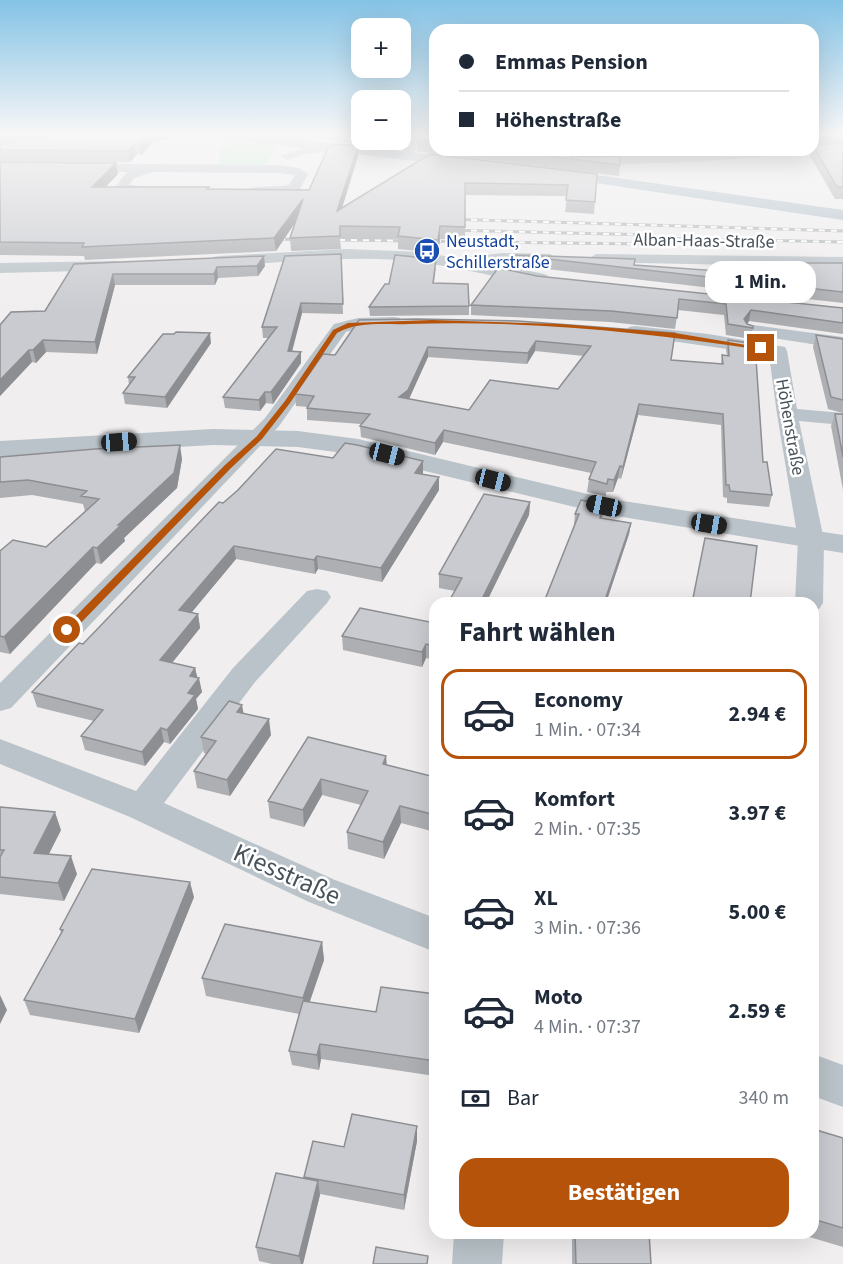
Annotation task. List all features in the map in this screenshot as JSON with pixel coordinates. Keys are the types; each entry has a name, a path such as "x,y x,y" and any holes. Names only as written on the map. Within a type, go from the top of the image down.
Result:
{"main road":[{"path":"734,194 843,215"}],"street":[{"path":"202,262 374,255 421,257 556,281"},
{"path":"457,263 502,258 561,259"},
{"name":"Alban-Haas-Straße","path":"585,259 843,262"},
{"path":"0,268 135,265"},
{"path":"0,701 228,466 259,437 288,402 340,328 358,323 408,322"},
{"path":"705,323 843,343"},
{"name":"Höhenstraße","path":"615,329 708,339 778,351 787,414 811,540 810,597"},
{"path":"787,414 843,419"},
{"path":"0,449 167,439 259,437 298,439 358,447 604,506 843,544"},
{"path":"141,808 244,675 317,597"},
{"name":"Kiesstraße","path":"0,751 141,808 322,891 429,933"},
{"path":"819,1077 843,1086"},
{"path":"477,1264 479,1239"}],"building":[{"path":"0,194 342,194 337,211 365,194 465,194 465,227 440,226 438,240 398,236 400,227 340,226 340,236 290,238 303,199 274,238 82,247 84,243 0,242"},
{"path":"567,194 596,194 595,202 566,200"},
{"path":"341,254 343,304 301,303 288,351 301,352 271,392 265,392 259,400 223,397 277,327 262,327 285,256"},
{"path":"395,255 436,259 433,283 468,284 469,306 369,307 385,284 389,284"},
{"path":"513,255 635,259 634,265 719,271 718,269 723,269 722,267 774,269 771,263 843,263 843,292"},
{"path":"264,256 257,266 217,267 214,274 113,274 95,342 43,340 33,350 29,350 0,380 0,325 11,312 45,311 74,264"},
{"path":"498,268 537,276 843,308 843,323 751,310 744,319 753,328 728,324 726,304 679,299 677,318 611,311 471,305"},
{"path":"359,320 518,321 675,333 671,360 723,364 722,355 729,356 728,340 755,344 763,462 767,462 772,495 730,491 729,485 726,485 723,414 639,404 623,467 620,466 614,480 608,479 607,484 589,479 596,462 444,430 435,443 360,426 370,414 307,408 314,396 295,394 323,354 335,355","holes":["536,341 591,346 558,389 490,380 469,410 399,397 408,390 428,347 528,353"]},
{"path":"210,333 165,397 123,393 135,377 128,377 163,334"},
{"path":"816,335 843,339 843,400 831,397"},
{"path":"835,414 843,414 843,457"},
{"path":"345,443 423,461 415,473 439,477 381,568 317,556 314,560 234,546 179,610 198,614 160,660 195,668 190,676 199,678 188,693 195,695 167,730 161,728 142,752 81,736 103,710 32,692 79,643 83,644 219,502 223,503 238,490 276,449 333,458"},
{"path":"180,445 174,473 118,525 121,525 97,548 93,547 4,637 0,636 0,551 13,540 46,547 99,499 81,496 87,491 28,480 0,482 0,457"},
{"path":"484,494 530,502 483,597 451,597 462,578 439,574"},
{"path":"581,500 605,505 600,518 631,523 606,597 546,597 579,514 575,514"},
{"path":"705,538 757,546 751,597 693,597"},
{"path":"360,608 429,622 429,645 426,644 422,652 342,636"},
{"path":"229,701 242,705 237,712 269,719 227,780 194,771 216,741 201,737"},
{"path":"308,737 386,756 383,764 429,776 429,813 400,806 383,842 347,832 368,791 321,779 303,810 268,801"},
{"path":"0,807 55,812 34,853 71,856 58,883 0,877 0,857 4,850 0,850"},
{"path":"92,869 190,882 135,1019 24,1000 63,930 60,929"},
{"path":"225,924 322,942 303,998 202,978"},
{"path":"381,987 429,993 429,1060 320,1044 317,1055 289,1051 303,1001 376,1012"},
{"path":"352,1114 417,1126 404,1195 304,1177 313,1141 344,1147"},
{"path":"819,1131 843,1138 843,1228 819,1221"},
{"path":"276,1173 318,1181 299,1256 256,1247"},
{"path":"575,1239 649,1239 651,1264 576,1264"},
{"path":"376,1247 428,1256 427,1264 373,1264"}],"railway":[{"path":"447,219 843,231"},
{"path":"447,230 654,235"},
{"path":"645,238 843,242"},
{"path":"267,239 645,244"}],"place":[{"name":"Neustadt, Schillerstraße","path":"427,251"}],"route":[{"path":"67,630 259,437 288,402 335,332 348,324 483,322 559,326 675,335 761,348"}]}
